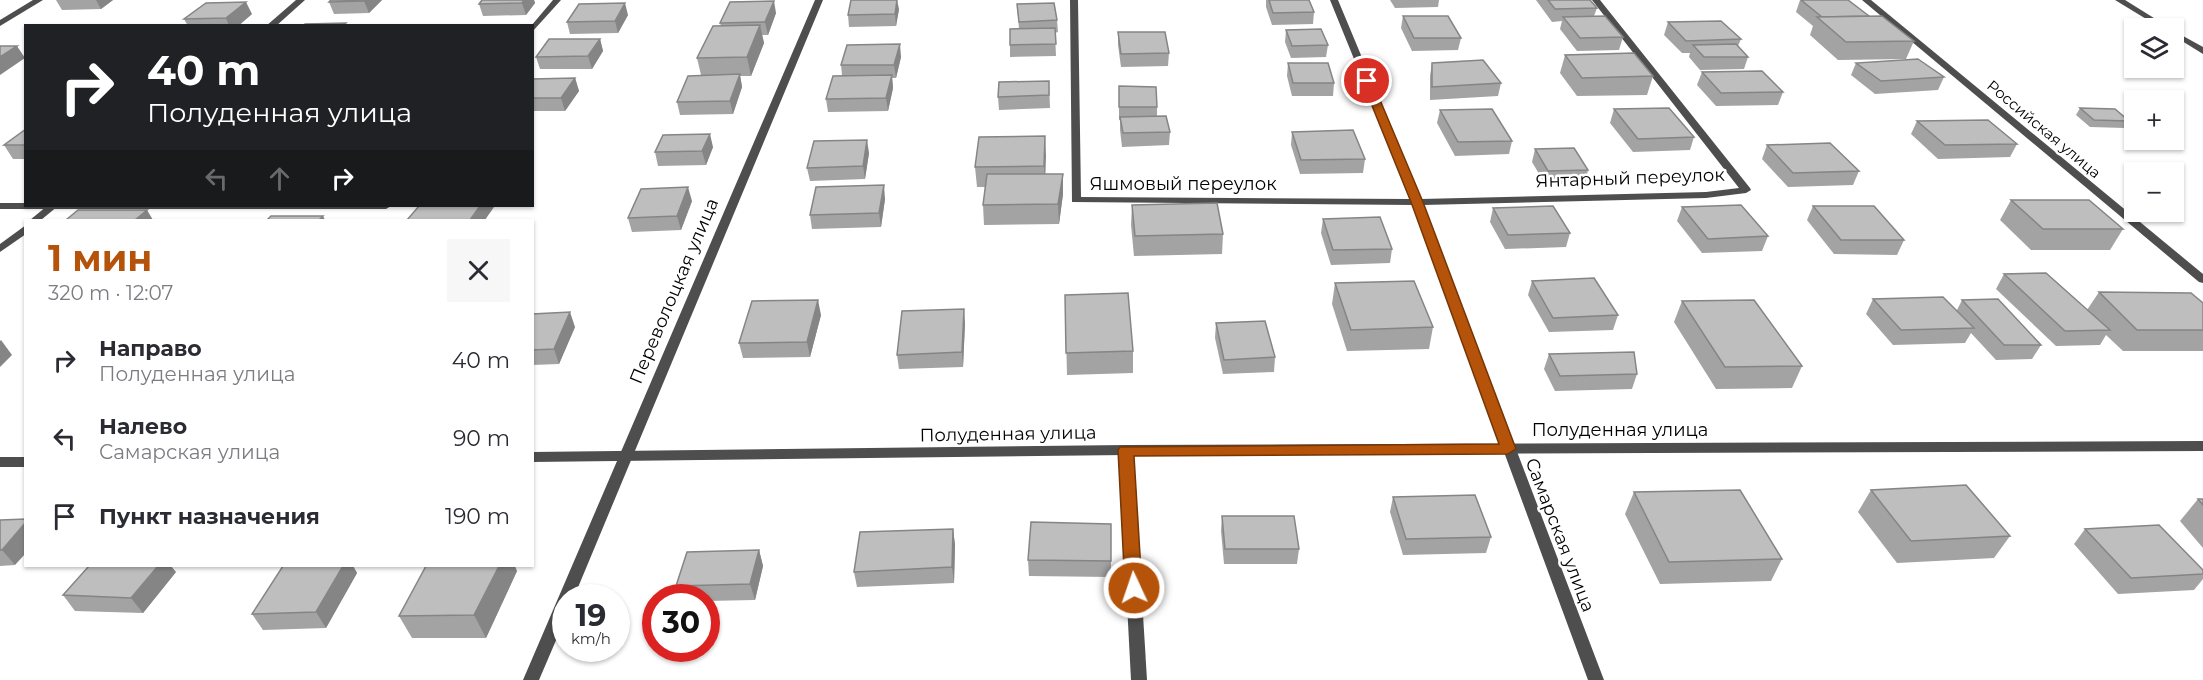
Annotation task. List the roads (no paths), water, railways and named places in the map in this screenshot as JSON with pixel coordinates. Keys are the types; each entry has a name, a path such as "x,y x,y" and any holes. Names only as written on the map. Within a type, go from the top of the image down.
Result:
{"street":[{"path":"0,24 39,0"},
{"path":"272,24 301,0"},
{"path":"534,28 557,0"},
{"name":"Переволоцкая улица","path":"572,584 819,0"},
{"name":"Яшмовый переулок","path":"1074,0 1076,200 1417,202"},
{"name":"Самарская улица","path":"1334,0 1417,202 1596,680"},
{"name":"Янтарный переулок","path":"1417,202 1706,195 1746,190 1596,0"},
{"name":"Российская улица","path":"1866,0 2203,280"},
{"path":"2119,0 2149,18"},
{"path":"2184,39 2203,51"},
{"path":"0,206 24,206"},
{"path":"36,219 52,207"},
{"path":"0,249 24,230"},
{"name":"Полуденная улица","path":"534,457 1126,450 2203,446"},
{"path":"1126,450 1139,680"},
{"path":"0,462 24,462"},
{"name":"Переволоцкая улица","path":"531,680 552,631"}]}
